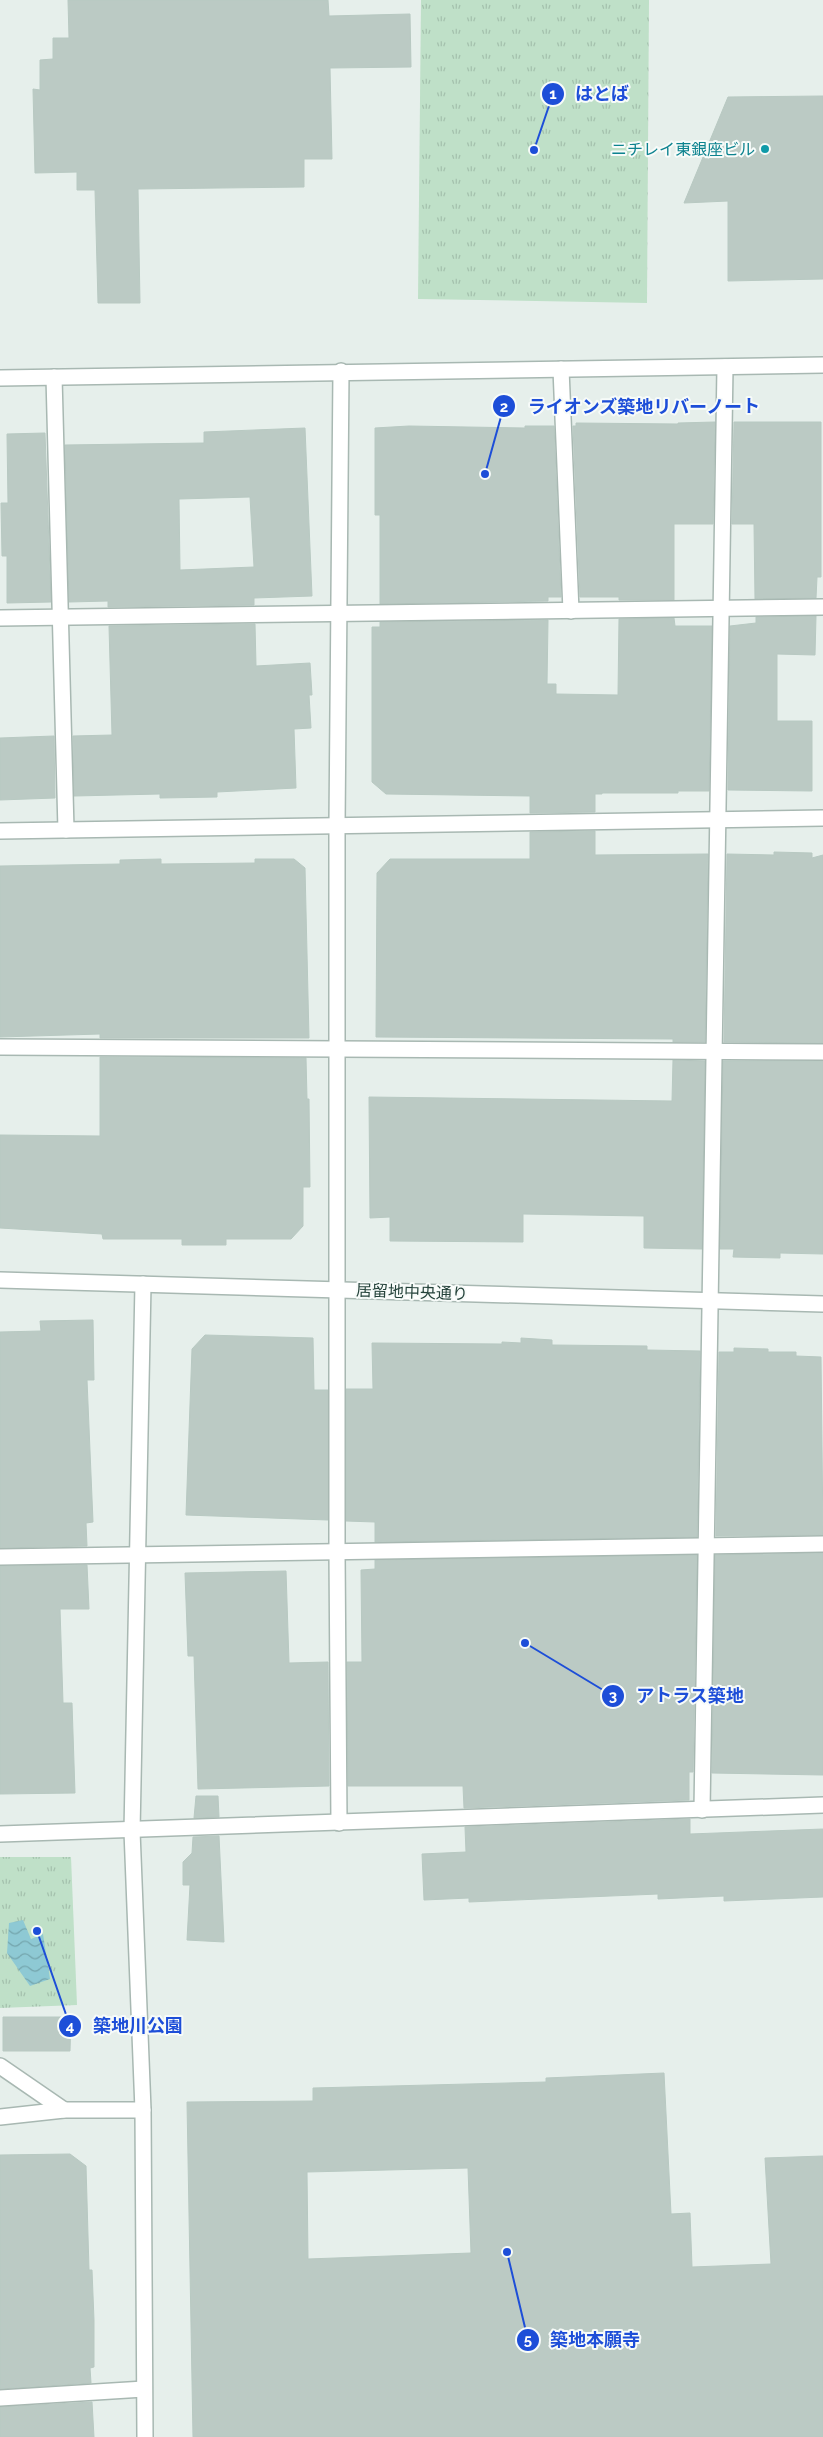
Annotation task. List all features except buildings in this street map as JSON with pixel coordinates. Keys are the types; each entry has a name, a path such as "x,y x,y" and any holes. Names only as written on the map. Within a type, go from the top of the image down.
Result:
{"street":[{"path":"0,378 823,365"},
{"path":"702,1810 725,367"},
{"path":"561,369 572,611"},
{"path":"339,1823 336,1552 337,825 341,614 341,372"},
{"path":"54,377 66,830"},
{"path":"0,618 823,607"},
{"path":"0,831 823,818"},
{"path":"0,1046 823,1052"},
{"name":"居留地中央通り","path":"0,1280 823,1304"},
{"path":"143,1284 132,1830 142,2110 145,2437"},
{"path":"0,1558 823,1544"},
{"path":"0,1834 823,1806"},
{"path":"0,2066 64,2110"},
{"path":"0,2117 64,2110 142,2110"},
{"path":"0,2398 144,2389"}],"green space":[{"path":"421,0 649,0 647,303 418,299"},
{"path":"0,1857 71,1857 77,2005 0,2008"}],"water":[{"path":"23,1920 31,1939 43,1934 50,1979 30,1986 7,1953 9,1923"}],"place":[{"name":"ニチレイ東銀座ビル","path":"765,149"},
{"name":"はとば","path":"534,150"},
{"name":"ライオンズ築地リバーノート","path":"485,474"},
{"name":"アトラス築地","path":"525,1643"},
{"name":"築地川公園","path":"37,1931"},
{"name":"築地本願寺","path":"507,2252"}]}
